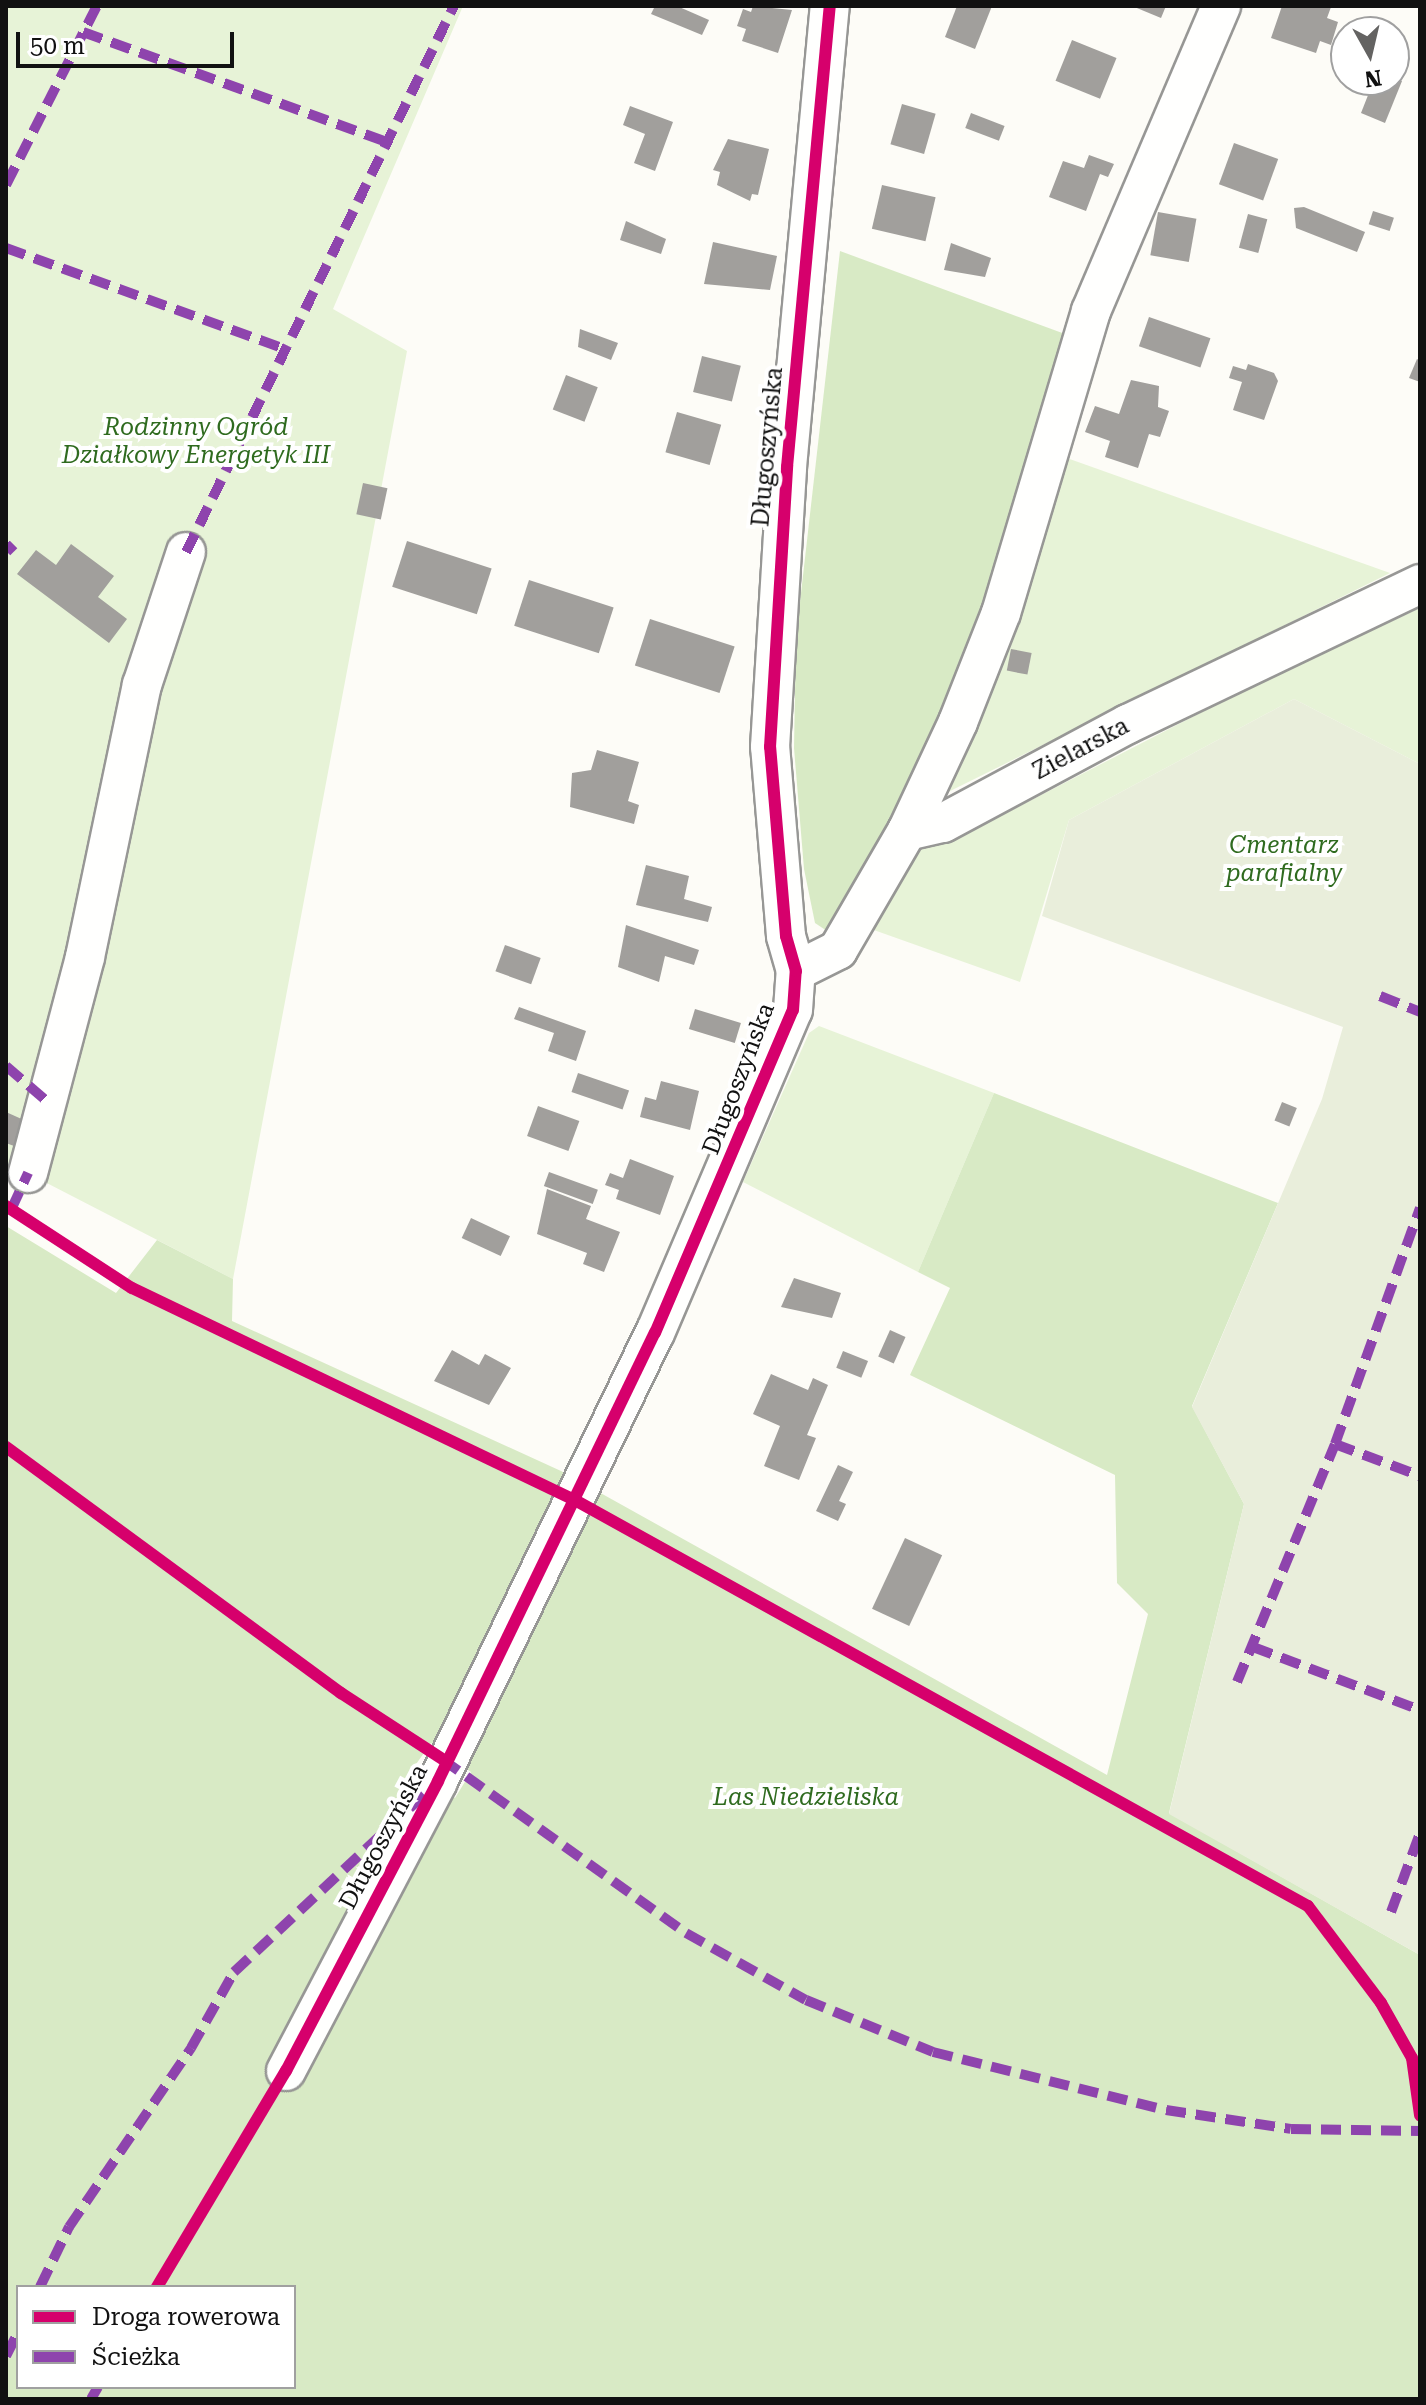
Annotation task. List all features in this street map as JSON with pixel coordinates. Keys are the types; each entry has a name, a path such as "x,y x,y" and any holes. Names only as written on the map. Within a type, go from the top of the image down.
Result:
{"street":[{"name":"Długoszyńska","path":"286,2071 438,1781 655,1333 793,1010 796,971 786,936 770,747 787,467 830,6"},
{"path":"796,971 838,950 907,831 1001,613 1091,311 1221,6"},
{"path":"28,1173 85,957 142,685 186,552"},
{"name":"Zielarska","path":"907,831 943,823 1128,724 1420,584"}],"green space":[{"name":"Rodzinny Ogród Działkowy Energetyk III","path":"6,6 463,6 333,309 407,351 233,1279 6,1162"},
{"path":"840,251 1065,334 963,682 830,933 815,923 804,869 794,748 796,637"},
{"path":"1064,457 1390,573 934,799"},
{"path":"1420,608 1420,764 1294,699 1069,820 1020,982 871,929 913,847 981,826 1262,681"},
{"name":"Cmentarz parafialny","path":"1294,699 1420,764 1420,1955 1169,1814 1244,1504 1192,1407 1322,1099 1343,1027 1042,916 1069,820"},
{"path":"819,1026 994,1093 918,1272 743,1182 809,1033"},
{"name":"Las Niedzieliska","path":"994,1093 1278,1203 1192,1406 1244,1504 1169,1813 1420,1955 1420,2399 6,2399 6,1226 116,1293 157,1240 233,1279 232,1321 561,1471 1107,1775 1148,1614 1117,1583 1115,1475 910,1375 950,1288 918,1272","holes":["431,1743 471,1772 455,1798 414,1767"]}],"building":[{"path":"655,6 677,6 709,20 702,35 651,14"},
{"path":"753,6 792,10 778,53 742,41 746,29 737,26 743,9 751,12"},
{"path":"957,6 992,6 975,49 945,37"},
{"path":"1132,6 1166,6 1161,18"},
{"path":"1282,6 1331,7 1327,18 1330,19 1330,45 1320,41 1316,53 1271,38"},
{"path":"1072,40 1117,58 1100,99 1056,81"},
{"path":"1368,96 1396,96 1385,123 1361,113"},
{"path":"902,104 936,114 924,154 890,144"},
{"path":"630,106 673,122 655,171 634,163 645,134 623,125"},
{"path":"971,113 1005,126 999,141 965,128"},
{"path":"728,139 769,149 758,195 752,194 750,201 717,185 720,172 713,170"},
{"path":"1234,143 1278,159 1263,200 1219,184"},
{"path":"1089,155 1114,164 1108,177 1100,174 1086,211 1049,197 1063,161 1084,168"},
{"path":"882,185 936,197 925,241 872,229"},
{"path":"1304,207 1365,232 1357,252 1296,228 1294,208"},
{"path":"1373,211 1394,218 1390,231 1369,224"},
{"path":"1158,212 1196,219 1189,262 1150,255"},
{"path":"1248,214 1267,219 1258,253 1239,248"},
{"path":"626,221 666,239 661,254 620,240"},
{"path":"713,242 777,256 770,290 704,284"},
{"path":"951,243 991,258 985,277 944,270"},
{"path":"1149,317 1210,338 1200,367 1139,346"},
{"path":"580,329 618,343 611,360 578,347"},
{"path":"702,356 741,366 732,402 693,392"},
{"path":"1417,359 1420,361 1420,382 1409,378"},
{"path":"1248,364 1274,373 1278,381 1264,420 1233,410 1242,382 1229,378 1233,366 1246,370"},
{"path":"566,375 598,387 584,422 553,410"},
{"path":"1131,380 1159,386 1158,407 1169,411 1160,437 1149,434 1138,468 1105,457 1110,441 1085,432 1095,406 1119,414"},
{"path":"677,412 721,425 710,465 665,452"},
{"path":"363,483 387,488 381,519 356,514"},
{"path":"407,541 492,569 477,614 392,587"},
{"path":"71,544 114,576 98,597 127,619 109,643 17,574 36,550 56,565"},
{"path":"529,580 614,608 599,653 514,626"},
{"path":"650,619 735,647 720,693 635,666"},
{"path":"1011,649 1032,653 1027,675 1007,671"},
{"path":"597,750 639,762 628,801 639,805 634,824 570,807 572,773 591,770"},
{"path":"646,865 689,876 684,899 712,907 708,922 636,905"},
{"path":"626,925 699,950 694,965 665,956 659,982 618,967"},
{"path":"505,945 541,958 531,984 495,971"},
{"path":"519,1007 586,1031 576,1061 548,1051 554,1033 514,1019"},
{"path":"695,1009 741,1023 735,1043 689,1029"},
{"path":"578,1073 629,1091 623,1109 571,1092"},
{"path":"661,1081 699,1091 690,1130 640,1117 645,1097 656,1100"},
{"path":"1282,1102 1297,1108 1289,1127 1275,1121"},
{"path":"538,1106 579,1121 568,1151 527,1136"},
{"path":"6,1112 26,1121 14,1146 6,1143"},
{"path":"630,1159 674,1176 660,1215 616,1199 619,1190 605,1185 610,1173 623,1178"},
{"path":"549,1172 598,1190 593,1204 544,1186"},
{"path":"547,1189 591,1206 586,1219 620,1232 604,1272 583,1264 587,1253 537,1234"},
{"path":"471,1218 510,1236 501,1256 462,1238"},
{"path":"794,1278 841,1293 832,1318 781,1307"},
{"path":"890,1330 906,1337 894,1363 878,1356"},
{"path":"452,1350 479,1365 485,1354 511,1368 489,1405 434,1381"},
{"path":"843,1351 868,1361 861,1378 836,1368"},
{"path":"771,1374 808,1390 813,1378 828,1385 807,1435 816,1438 799,1480 764,1466 780,1426 753,1414"},
{"path":"838,1465 853,1472 839,1501 846,1504 838,1521 816,1511"},
{"path":"905,1538 942,1555 909,1626 872,1609"}],"marked path":[{"path":"6,185 97,6"},
{"path":"186,552 454,6"},
{"path":"83,32 387,142"},
{"path":"6,248 285,349"},
{"path":"6,544 14,552"},
{"path":"1380,996 1420,1012"},
{"path":"6,1066 49,1103"},
{"path":"11,1210 28,1173"},
{"path":"1237,1682 1335,1444 1420,1208"},
{"path":"1335,1444 1420,1476"},
{"path":"1253,1647 1420,1710"},
{"path":"442,1759 686,1933 806,2000 933,2052 1166,2110 1291,2129 1420,2131"},
{"path":"41,2285 69,2227 191,2048 234,1972 424,1795"},
{"path":"1391,1912 1420,1833"},
{"path":"6,2356 16,2336"},
{"path":"91,2399 97,2389"}],"cycle path":[{"path":"158,2285 286,2071 438,1781 655,1333 793,1010 796,971 786,936 770,747 787,467 830,6"},
{"path":"6,1206 132,1288 573,1499 1308,1906 1381,2003 1412,2058 1420,2115"},
{"path":"6,1447 341,1693 447,1762"}]}
